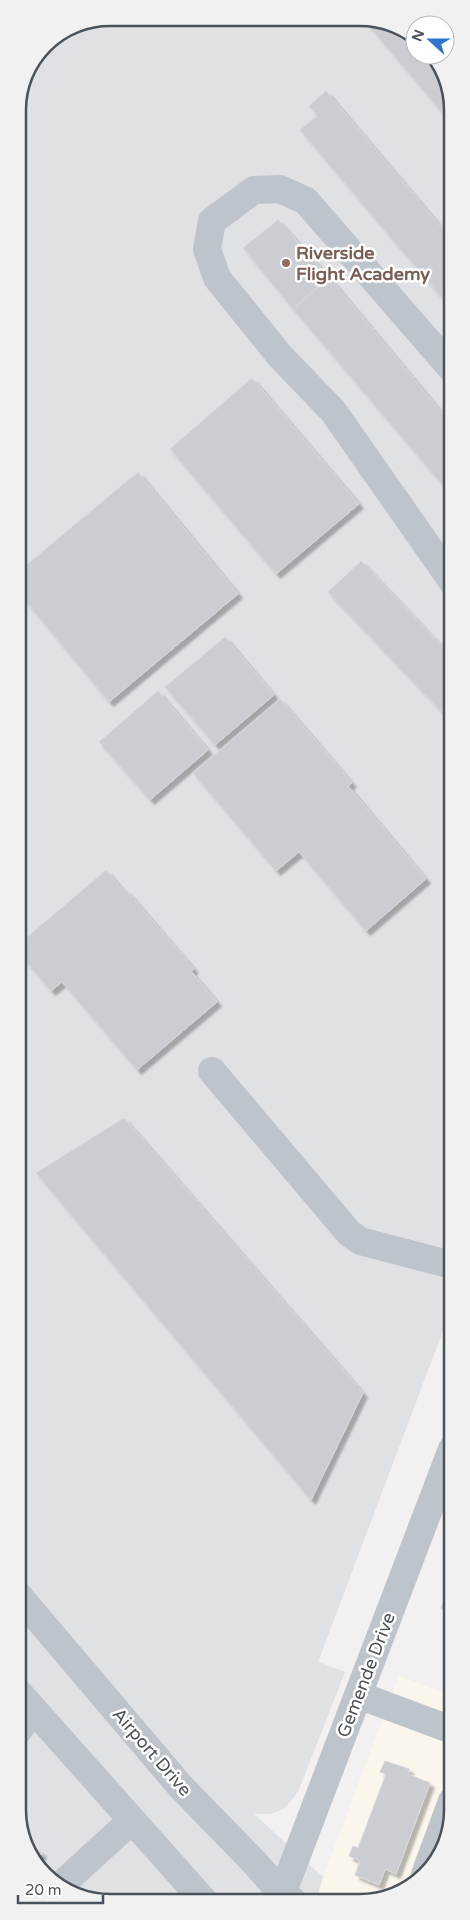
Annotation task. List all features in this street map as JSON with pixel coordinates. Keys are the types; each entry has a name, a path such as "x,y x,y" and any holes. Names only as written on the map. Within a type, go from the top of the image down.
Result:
{"street":[{"path":"444,360 306,201 280,189 254,190 212,222 207,249 217,278 280,356 333,411 444,570"},
{"path":"212,1071 349,1233 360,1242 444,1263"},
{"name":"Gemende Drive","path":"286,1894 358,1695 444,1469"},
{"name":"Airport Drive","path":"26,1604 181,1787 255,1863 280,1894"},
{"path":"358,1695 444,1727"},
{"path":"26,1714 131,1821 198,1894"},
{"path":"65,1881 131,1821"}],"shaded area":[{"path":"110,26 360,26 377,28 405,39 405,65 431,65 441,88 444,110 444,1328 318,1662 345,1672 298,1792 285,1808 272,1814 254,1814 323,1877 318,1894 110,1894 93,1892 68,1883 55,1873 40,1857 31,1837 26,1810 26,104 29,88 35,73 55,47 68,37 83,31"},
{"path":"399,1676 444,1693 444,1816 433,1852 411,1876 397,1885 371,1893 318,1894"}],"building":[{"path":"370,27 392,33 405,39 405,65 431,65 441,88 444,115"},
{"path":"326,91 444,231 444,301 300,130 317,116 309,106"},
{"name":"Riverside Flight Academy","path":"278,220 329,277 293,309 243,248"},
{"path":"329,277 444,415 444,487 293,309"},
{"path":"252,378 359,504 276,574 170,449"},
{"path":"138,472 238,594 109,702 26,602 26,565"},
{"path":"361,561 444,649 444,714 328,592"},
{"path":"225,637 274,695 215,745 165,687"},
{"path":"158,691 208,750 150,800 99,742"},
{"path":"280,699 352,783 348,786 426,879 366,931 299,852 276,871 193,773"},
{"path":"106,870 124,891 126,890 194,969 191,971 217,1002 137,1070 62,982 51,991 26,961 26,938"},
{"path":"124,1118 363,1393 311,1500 36,1173"},
{"path":"385,1761 409,1769 408,1774 430,1783 396,1874 385,1869 379,1885 355,1875 360,1861 349,1856 353,1846 358,1848 386,1774 380,1772"}],"place":[{"name":"Riverside Flight Academy","path":"286,263"}]}
